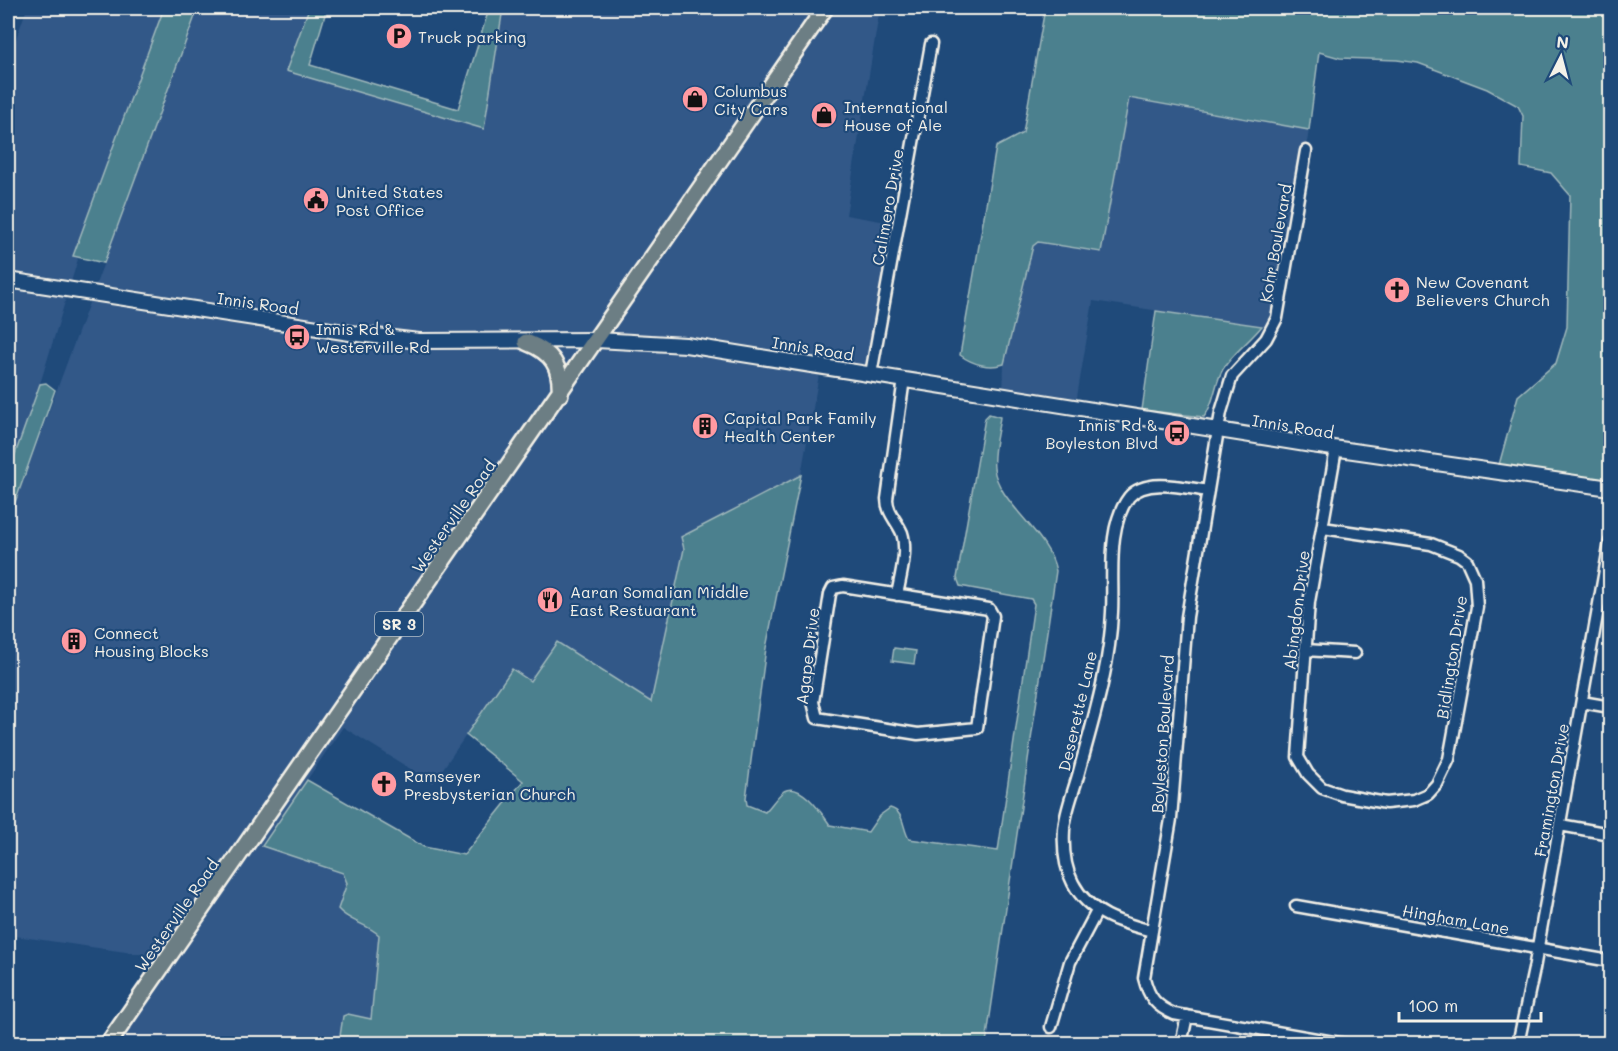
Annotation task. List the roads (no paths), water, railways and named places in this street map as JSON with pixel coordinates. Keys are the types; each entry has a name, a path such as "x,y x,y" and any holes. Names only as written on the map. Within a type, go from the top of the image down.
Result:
{"main road":[{"name":"Westerville Road","path":"108,1044 825,8"},
{"name":"Innis Road","path":"8,280 350,333 418,340 526,342 597,340 686,345 1219,431 1611,488"},
{"path":"526,342 542,348 559,369 560,394"}],"street":[{"name":"Calimero Drive","path":"871,374 930,44"},
{"name":"Kohr Boulevard","path":"1219,431 1221,412 1232,376 1266,339 1277,318 1306,151"},
{"path":"897,596 904,543 902,534 888,509 887,499 904,379"},
{"name":"Boyleston Boulevard","path":"1219,431 1187,617 1171,819 1144,978 1148,994 1159,1007 1187,1016 1309,1040 1345,1044"},
{"name":"Abingdon Drive","path":"1308,774 1299,757 1309,602 1336,449"},
{"name":"Deserette Lane","path":"1152,931 1120,922 1097,911 1073,884 1064,853 1064,828 1102,688 1112,621 1115,533 1120,513 1130,496 1138,490 1161,485 1208,491"},
{"name":"Bidlington Drive","path":"1308,774 1322,788 1342,795 1386,803 1414,800 1428,794 1437,784 1449,759 1477,608 1475,579 1467,561 1446,549 1323,528"},
{"name":"Framington Drive","path":"1518,1044 1607,579 1611,542"},
{"name":"Agape Drive","path":"843,586 897,596 988,609 993,616 977,728 918,734 817,718 814,712 830,594 833,588 843,586"},
{"path":"1305,650 1355,653"},
{"path":"1582,702 1611,706"},
{"path":"1560,825 1611,834"},
{"name":"Hingham Lane","path":"1296,906 1611,962"},
{"path":"1051,1027 1070,962 1097,911"},
{"path":"1181,1044 1187,1016"}],"place":[{"name":"Truck parking","path":"399,36"},
{"name":"Columbus City Cars","path":"695,99"},
{"name":"International House of Ale","path":"824,115"},
{"name":"United States Post Office","path":"316,200"},
{"name":"New Covenant Believers Church","path":"1397,290"},
{"name":"Innis Rd & Westerville Rd","path":"297,337"},
{"name":"Capital Park Family Health Center","path":"705,426"},
{"name":"Innis Rd & Boyleston Blvd","path":"1177,433"},
{"name":"Aaran Somalian Middle East Restuarant","path":"550,600"},
{"name":"Connect Housing Blocks","path":"74,641"},
{"name":"Ramseyer Presbysterian Church","path":"384,784"}]}
